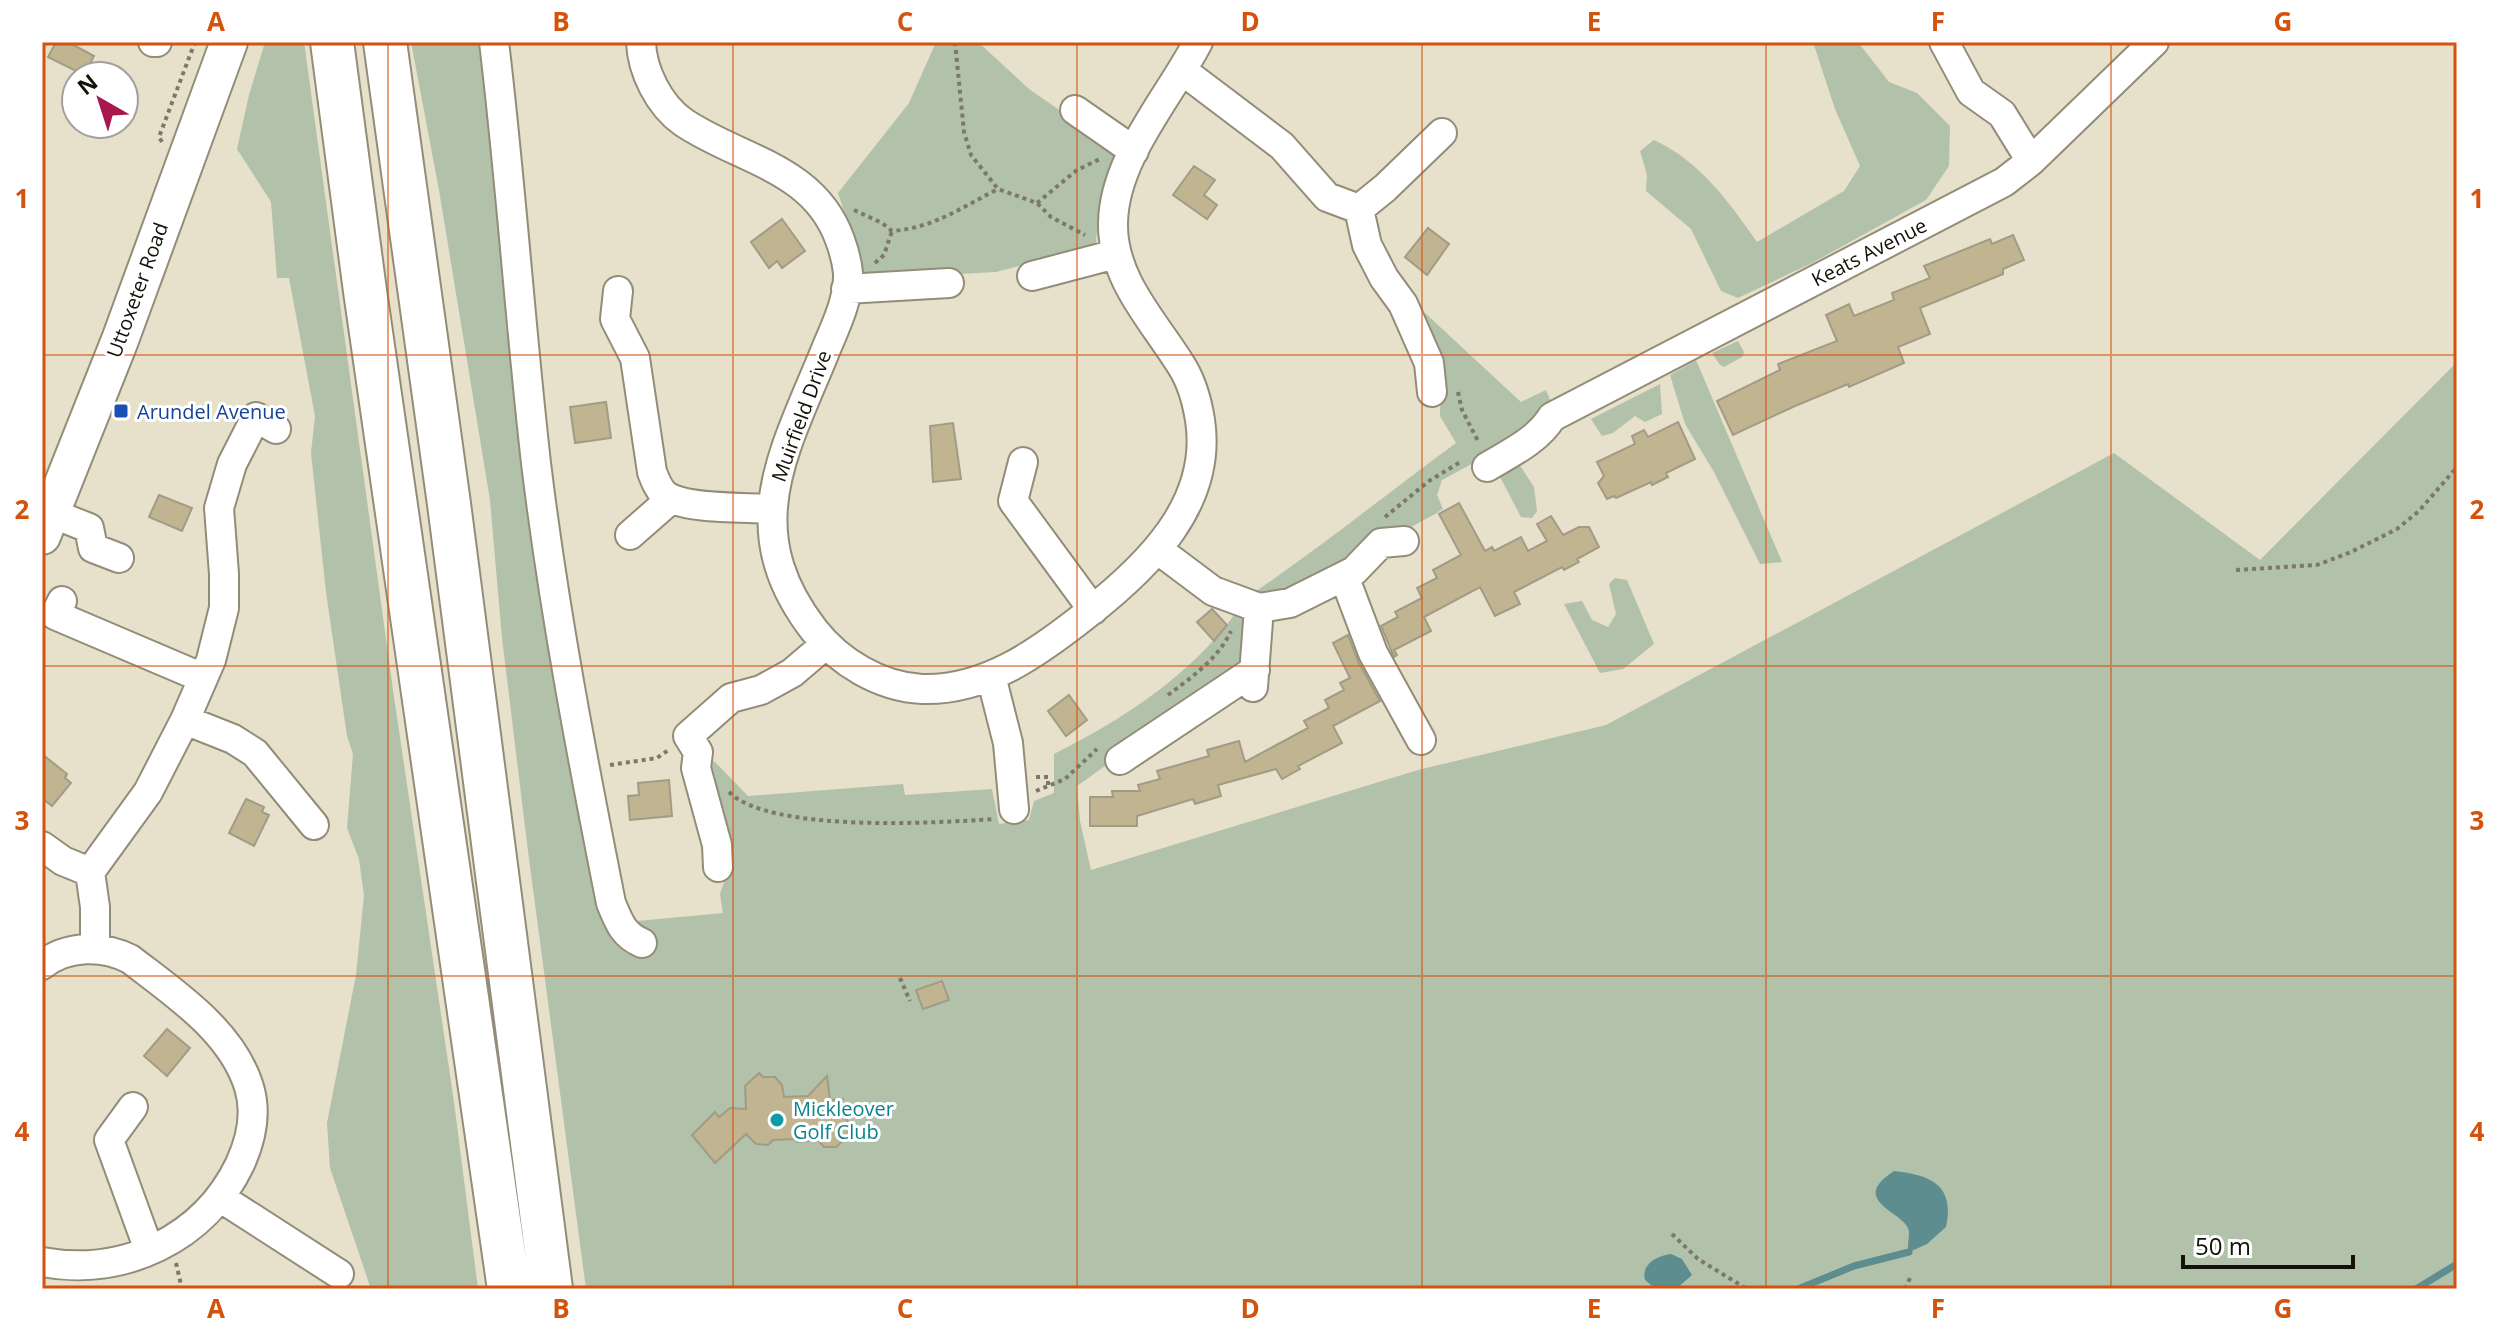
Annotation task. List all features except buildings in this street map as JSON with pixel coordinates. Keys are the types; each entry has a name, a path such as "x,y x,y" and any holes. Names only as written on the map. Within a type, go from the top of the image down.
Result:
{"highway":[{"path":"332,42 367,307 509,1289"},
{"path":"385,42 449,504 551,1289"}],"main road":[{"name":"Uttoxeter Road","path":"46,524 120,340 229,42"}],"street":[{"path":"494,42 509,165 536,462 564,664 611,903 627,935 642,943"},
{"path":"641,42 650,80 671,111 684,122 770,166 799,184 821,204 837,233 847,282 949,283"},
{"name":"Muirfield Drive","path":"847,282 836,323 781,461 771,509 772,535 780,571 798,607 826,644 850,665 886,681 918,689 951,687 991,676 1018,664 1093,610 1157,549 1192,495 1200,463 1202,431 1197,400 1184,369 1131,291 1115,247 1113,219 1119,184 1131,155 1198,42"},
{"path":"1944,42 1971,92 2002,114 2031,161"},
{"name":"Keats Avenue","path":"1478,462 1535,436 1552,417 2004,182 2031,161 2154,42"},
{"path":"1183,71 1282,146 1327,197 1359,209"},
{"path":"1075,110 1131,155"},
{"path":"1359,209 1442,133"},
{"path":"1359,209 1367,245 1384,278 1403,304 1429,363 1432,392"},
{"path":"1032,276 1115,247"},
{"path":"618,291 615,319 650,387 652,472 658,486 678,503 771,509"},
{"path":"95,948 95,907 90,872 148,792 185,720 219,633 224,608 224,574 219,508 232,464 256,417 276,429"},
{"path":"1023,462 1013,501 1093,610"},
{"path":"630,535 671,499"},
{"path":"46,524 89,528 93,548 119,558"},
{"path":"1157,549 1213,591 1259,608 1290,603 1354,571 1387,536"},
{"path":"1344,576 1373,653 1421,740"},
{"path":"62,601 55,615 203,678"},
{"path":"1120,760 1254,680 1259,608"},
{"path":"718,867 717,845 696,768 694,746 688,736 731,698 761,690 792,673 826,644"},
{"path":"991,676 1008,743 1032,781 1014,809"},
{"path":"185,720 233,739 255,753 314,825"},
{"path":"42,846 63,861 90,872"},
{"path":"42,965 50,958 95,948 130,959 207,1022 243,1073 252,1101 252,1127 247,1150 221,1198 182,1234 124,1258 94,1263 42,1262"},
{"path":"133,1107 109,1140 149,1250"},
{"path":"221,1198 339,1274"}],"path":[{"path":"159,137 195,42"},
{"path":"955,42 964,132 971,155 998,189 1037,203 1051,217 1070,228 1115,247"},
{"path":"1037,203 1077,170 1116,154 1131,155"},
{"path":"892,231 947,218 998,189"},
{"path":"821,204 841,198 854,211 882,223 892,231"},
{"path":"847,282 884,255 892,231"},
{"path":"1387,536 1429,481 1478,462"},
{"path":"2236,570 2317,565 2351,552 2397,529 2419,511 2457,467"},
{"path":"583,769 657,758 671,748 694,746"},
{"path":"727,789 747,806 804,818 911,825 1015,818 1014,809"},
{"path":"900,978 910,1001"},
{"path":"1672,1234 1698,1259 1747,1289"},
{"path":"1905,1289 1911,1276"}],"green space":[{"path":"265,42 304,42 478,1289 371,1289 330,1168 327,1123 356,975 364,896 359,859 347,828 353,754 347,736 326,592 311,453 315,416 289,278 277,278 271,202 237,149"},
{"path":"411,42 478,42 507,253 613,937 628,955 627,922 723,913 720,894 731,862 703,772 714,761 748,796 903,784 905,795 992,789 999,824 1029,820 1034,801 1054,793 1054,754 1129,711 1176,677 1235,614 1247,622 1241,669 1077,786 1080,821 1091,870 1418,770 1606,725 2114,453 2260,560 2457,362 2457,1289 586,1289 502,638 490,500 439,190"},
{"path":"936,42 978,42 1029,89 1117,150 1100,206 1098,245 996,272 864,279 838,193 909,103"},
{"path":"1813,42 1858,42 1889,82 1917,93 1950,126 1949,166 1926,200 1812,263 1738,298 1721,291 1691,229 1646,191 1647,175 1640,151 1654,140 1686,159 1724,198 1757,242 1844,191 1860,166 1835,109"},
{"path":"1425,313 1521,402 1546,390 1551,402 1549,414 1492,453 1442,480 1437,495 1443,509 1435,514 1343,564 1301,592 1252,594 1456,443 1440,416 1441,369 1425,339"},
{"path":"1738,341 1744,352 1742,357 1724,367 1720,365 1712,353"},
{"path":"1696,360 1782,562 1760,564 1714,472 1685,424 1670,375"},
{"path":"1660,384 1662,414 1645,422 1635,416 1613,433 1602,436 1591,419"},
{"path":"1517,461 1534,487 1537,511 1532,518 1521,517 1498,473"},
{"path":"1615,578 1627,580 1654,644 1623,669 1600,673 1564,604 1582,601 1592,620 1608,627 1616,614 1609,584"}],"water":[{"path":"1894,1171 1929,1179 1943,1192 1947,1201 1946,1227 1927,1244 1909,1252 1908,1228 1877,1197 1876,1190 1881,1181"},
{"path":"1671,1254 1682,1259 1692,1275 1676,1289 1656,1289 1645,1280 1645,1269 1656,1259"}],"waterway":[{"path":"1798,1289 1854,1266 1909,1252"},
{"path":"2416,1289 2457,1264"}],"place":[{"name":"Arundel Avenue","path":"121,411"},
{"name":"Mickleover Golf Club","path":"777,1120"}]}
